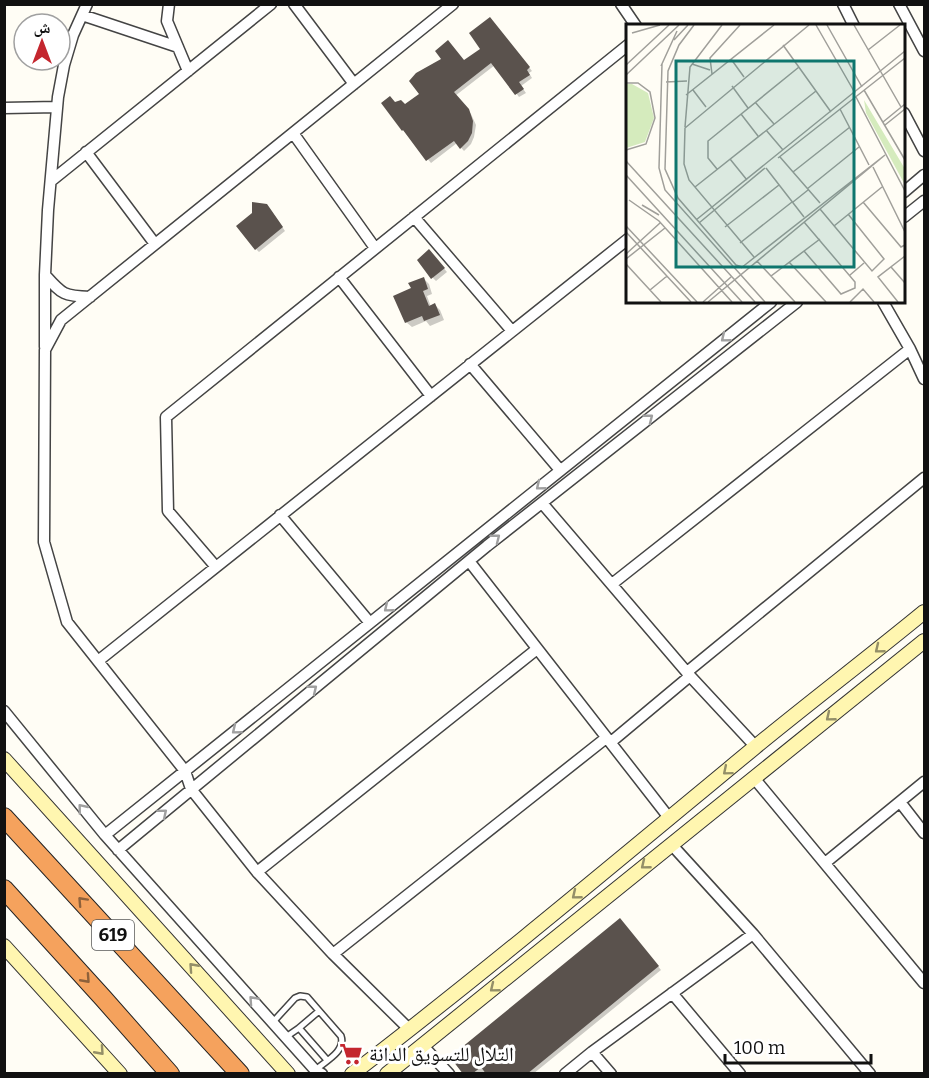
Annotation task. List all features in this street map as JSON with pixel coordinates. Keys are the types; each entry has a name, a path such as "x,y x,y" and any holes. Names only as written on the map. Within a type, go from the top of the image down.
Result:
{"highway":[{"name":"619","path":"4,817 240,1074"},
{"name":"619","path":"7,892 170,1074"}],"street":[{"path":"169,4 167,21 188,71"},
{"path":"51,181 271,4"},
{"path":"294,4 354,84"},
{"path":"45,350 61,320 453,4"},
{"path":"621,4 635,24"},
{"path":"843,4 853,24"},
{"path":"899,4 924,51"},
{"path":"178,46 84,10 64,65 57,107 45,275 44,542 67,622 186,771 191,789 257,872 333,954 410,1030"},
{"path":"216,567 168,511 166,417 626,46"},
{"path":"4,108 57,107"},
{"path":"905,117 924,151"},
{"path":"293,133 375,248"},
{"path":"86,152 155,244"},
{"path":"905,190 924,175"},
{"path":"905,215 924,201"},
{"path":"414,217 512,331"},
{"path":"98,661 626,240"},
{"path":"45,275 61,292 71,296 90,297"},
{"path":"339,277 431,396"},
{"path":"105,836 770,303"},
{"path":"118,850 468,561 796,303"},
{"path":"884,303 924,379"},
{"path":"612,584 910,349"},
{"path":"470,364 560,470"},
{"path":"333,954 608,740 924,478"},
{"path":"542,502 689,674 756,747"},
{"path":"280,515 370,623"},
{"path":"468,561 670,819"},
{"path":"352,1074 410,1030 924,612"},
{"path":"387,1074 924,641"},
{"path":"257,872 537,649"},
{"path":"4,711 105,836 319,1072"},
{"path":"4,759 288,1074"},
{"path":"754,778 924,982"},
{"path":"825,863 924,782"},
{"path":"900,802 924,833"},
{"path":"671,844 753,934 870,1074"},
{"path":"565,1074 753,934"},
{"path":"4,946 120,1074"},
{"path":"672,993 740,1074"},
{"path":"253,1033 261,1053 278,1074"},
{"path":"423,1046 449,1074"},
{"path":"592,1052 611,1074"}],"lane":[{"path":"273,1022 295,998 307,997 341,1036 343,1042 341,1048 327,1060 319,1072"},
{"path":"286,1037 319,1011"},
{"path":"299,1028 327,1060"}],"building":[{"path":"490,17 530,67 527,70 530,75 519,82 524,89 515,95 491,63 454,92 469,109 473,121 472,133 468,141 460,149 454,141 426,161 381,103 390,96 395,102 401,100 405,104 419,94 409,81 416,73 441,59 435,51 448,40 464,60 480,49 469,33"},
{"path":"252,202 267,204 283,227 255,250 236,226 252,213"},
{"path":"429,249 445,268 431,279 417,260"},
{"path":"424,277 428,289 423,291 429,306 435,303 440,315 424,321 422,316 405,323 393,296 411,288 408,283"},
{"path":"620,918 659,966 527,1074 486,1074 481,1067 472,1074 463,1074 450,1057"}],"place":[{"name":"التلال للتسويق الدانة","path":"351,1054"}]}
